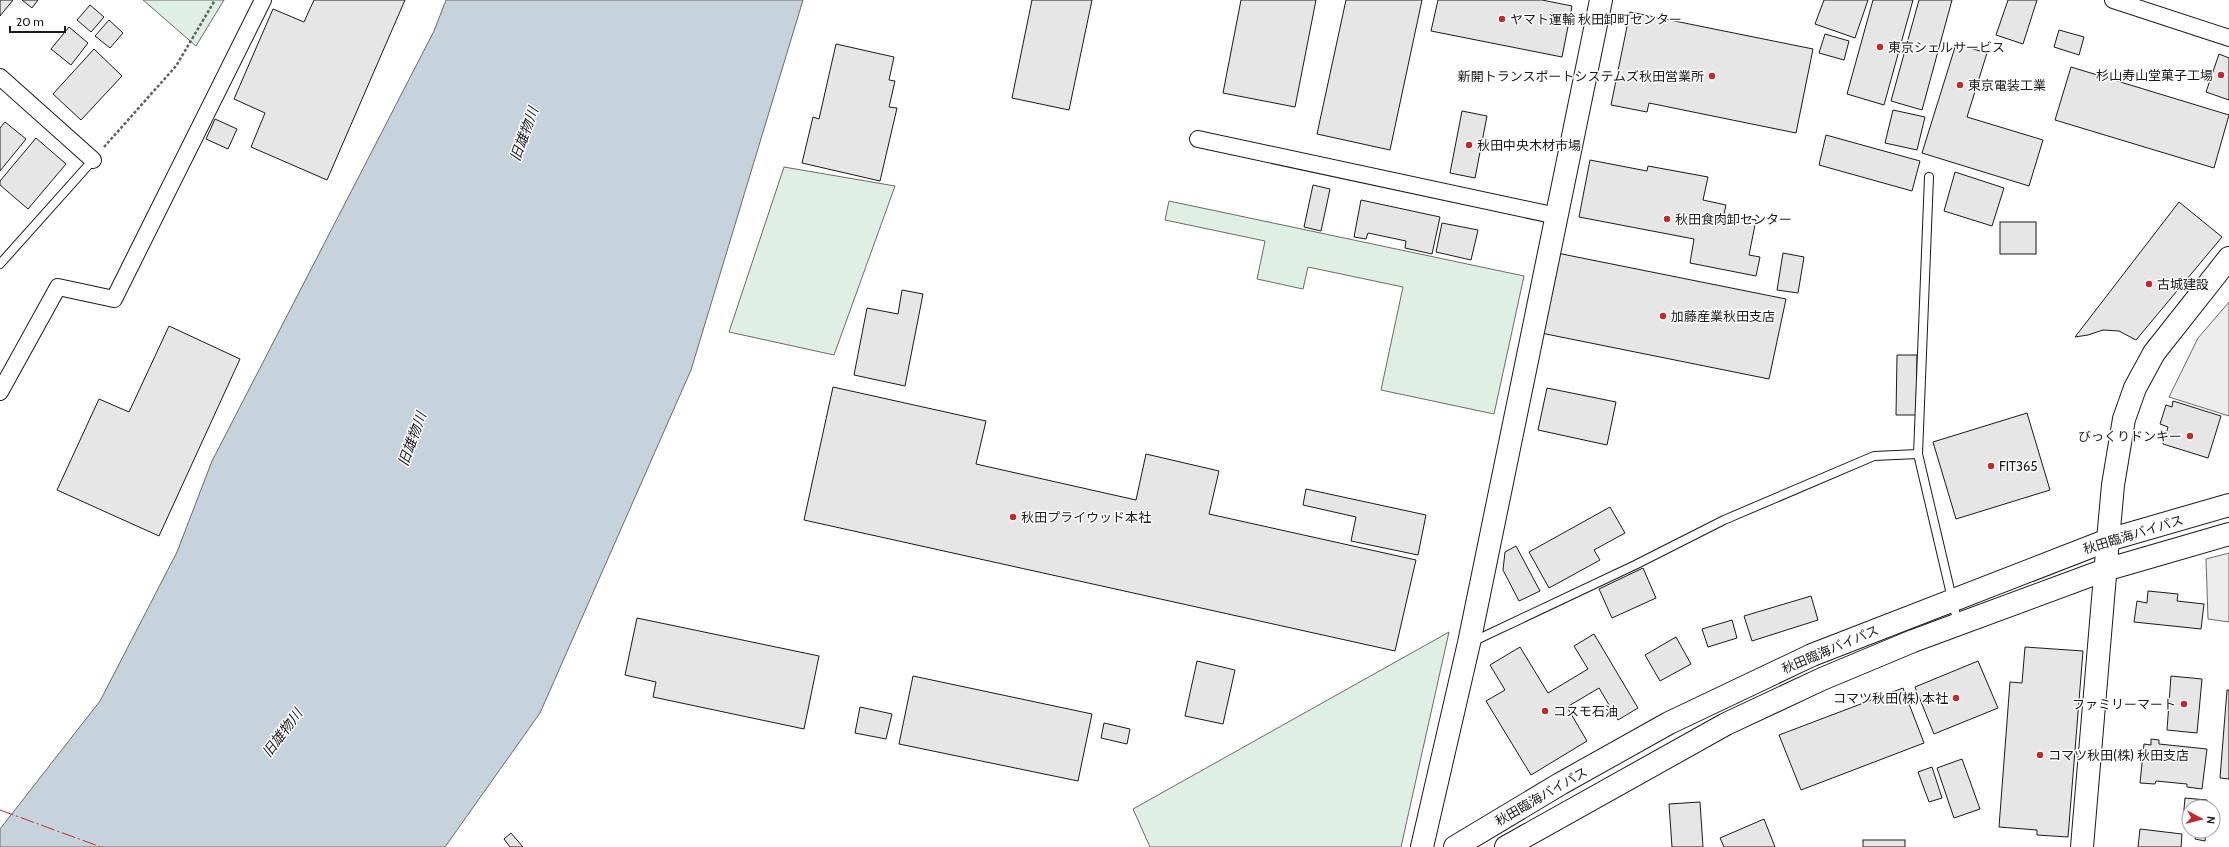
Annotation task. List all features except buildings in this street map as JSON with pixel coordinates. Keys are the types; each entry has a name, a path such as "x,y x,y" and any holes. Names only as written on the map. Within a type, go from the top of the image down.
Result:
{"main road":[{"path":"1422,847 1469,643 1601,0"},
{"path":"2082,847 2113,485 2124,419 2135,388 2154,353 2229,258"},
{"name":"秋田臨海バイパス","path":"1455,847 1560,784 1669,723 1812,656 1951,600 2108,540 2229,506"},
{"name":"秋田臨海バイパス","path":"1506,847 1726,724 1822,679 1958,625 2105,570 2229,534"}],"street":[{"path":"0,392 58,288 114,299 263,0"},
{"path":"2113,0 2229,38"},
{"path":"0,77 93,160"},
{"path":"1198,139 1557,216"}],"lane":[{"path":"0,264 93,160"},
{"path":"1929,177 1918,454 1958,625"},
{"path":"1469,643 1635,565 1724,520 1874,456 1918,454"}],"path":[{"path":"93,160 176,66 215,0"}],"green space":[{"path":"143,0 224,0 196,46"},
{"path":"784,167 895,186 834,355 729,332"},
{"path":"1169,201 1524,276 1494,414 1381,390 1403,287 1308,267 1303,289 1257,279 1265,241 1165,220"},
{"path":"1449,632 1401,847 1150,847 1133,809"}],"shaded area":[{"path":"2229,302 2229,416 2169,397 2198,338"},
{"path":"2229,553 2229,622 2208,619 2206,559"}],"water":[{"name":"旧雄物川","path":"446,0 803,0 691,370 540,713 445,847 0,847 0,829 100,701 177,552 212,461 434,31"}],"power":[{"path":"0,810 101,847"}],"place":[{"name":"ヤマト運輸 秋田卸町センター","path":"1502,19"},
{"name":"東京シェルサービス","path":"1880,47"},
{"name":"杉山寿山堂菓子工場","path":"2221,75"},
{"name":"新開トランスポートシステムズ秋田営業所","path":"1712,76"},
{"name":"東京電装工業","path":"1960,85"},
{"name":"秋田中央木材市場","path":"1469,145"},
{"name":"秋田食肉卸センター","path":"1667,219"},
{"name":"古城建設","path":"2149,284"},
{"name":"加藤産業秋田支店","path":"1663,316"},
{"name":"びっくりドンキー","path":"2190,436"},
{"name":"FIT365","path":"1991,466"},
{"name":"秋田プライウッド本社","path":"1013,517"},
{"name":"コマツ秋田(株) 本社","path":"1956,698"},
{"name":"ファミリーマート","path":"2184,704"},
{"name":"コスモ石油","path":"1545,711"},
{"name":"コマツ秋田(株) 秋田支店","path":"2040,755"}]}
